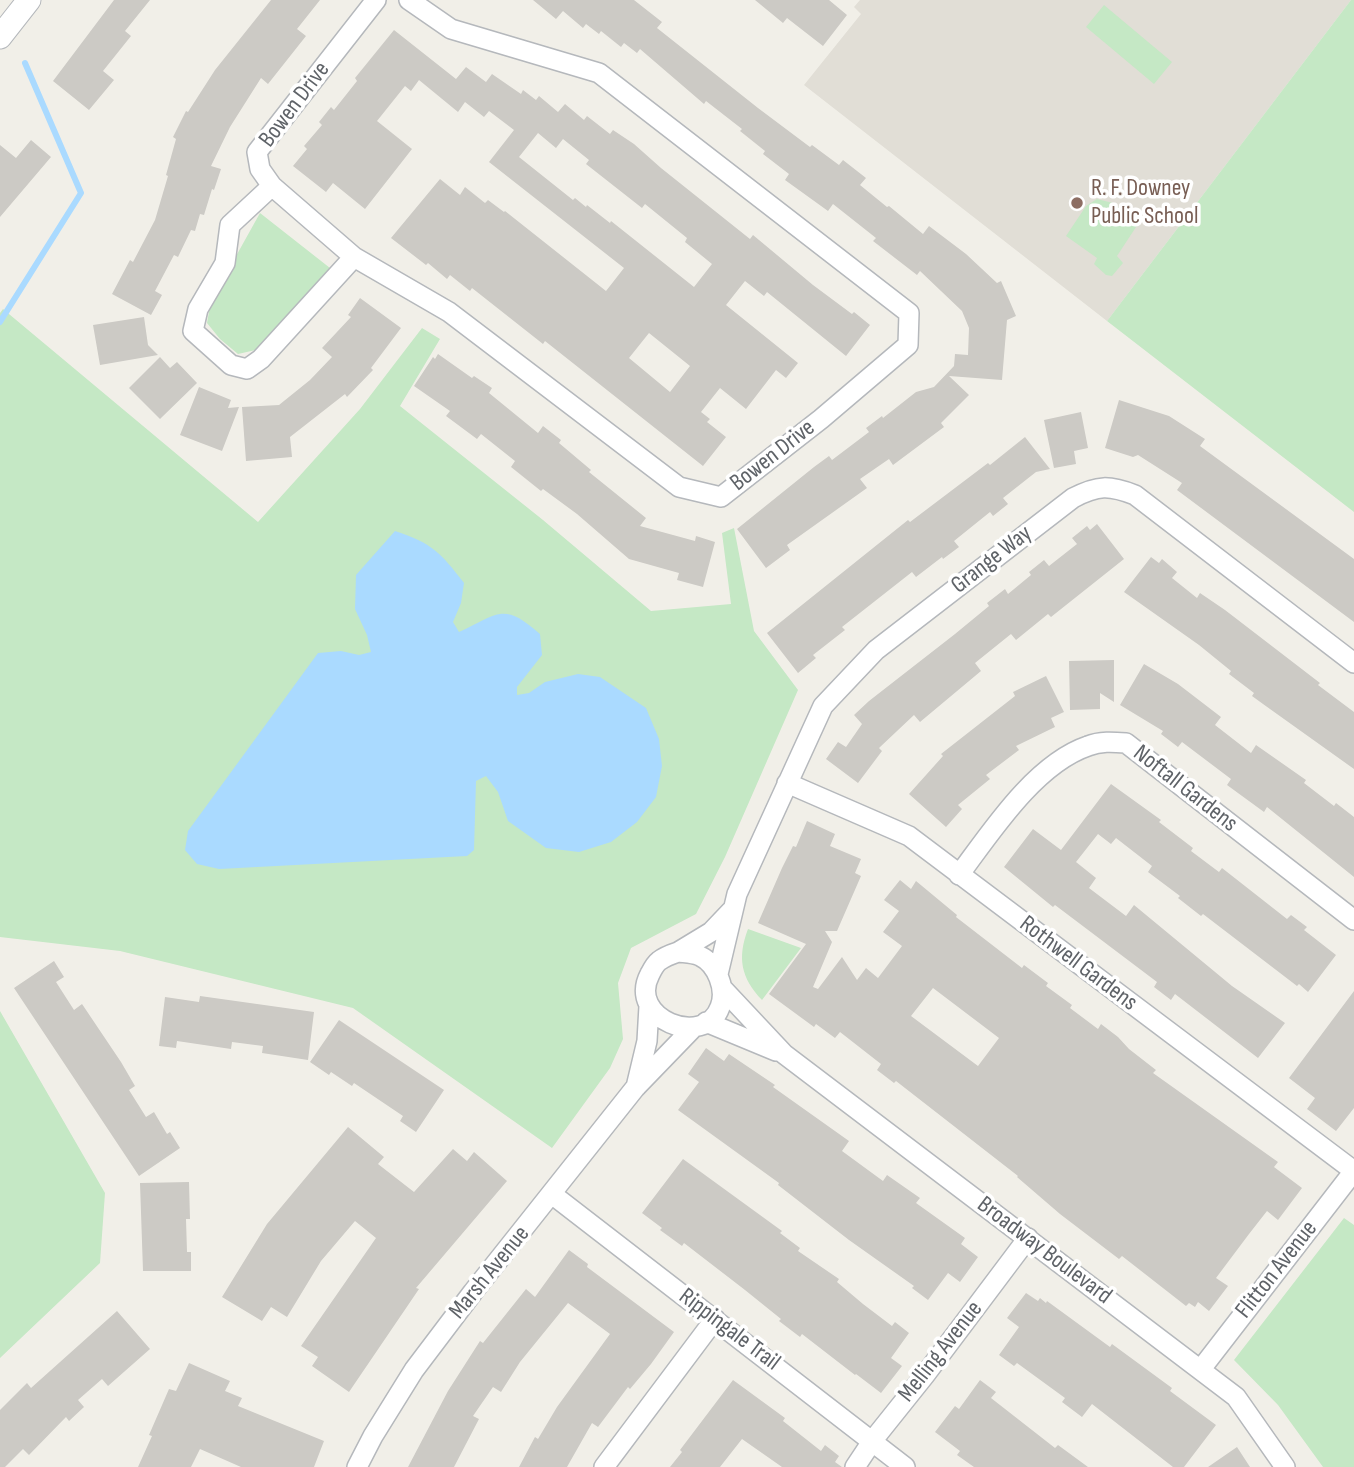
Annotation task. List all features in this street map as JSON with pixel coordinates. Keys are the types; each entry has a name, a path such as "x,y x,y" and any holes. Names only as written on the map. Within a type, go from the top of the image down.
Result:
{"street":[{"path":"0,37 29,0"},
{"name":"Bowen Drive","path":"376,0 257,152 260,169 272,186 354,257 449,312 679,487 721,497 821,419 908,345 909,313 599,73 451,29 409,0"},
{"path":"272,186 230,225 225,263 198,309 193,331 231,365 247,369 261,359 354,257"},
{"name":"Grange Way","path":"720,982 737,894 823,706 877,649 1073,498 1100,487 1114,486 1135,495 1354,663"},
{"name":"Noftall Gardens","path":"959,875 1004,814 1060,761 1090,745 1126,743 1354,920"},
{"name":"Rothwell Gardens","path":"787,783 909,836 1354,1171"},
{"name":"Grange Way","path":"678,952 711,932 734,907"},
{"path":"678,952 702,957 720,982 721,1007 715,1017 700,1025 666,1023 649,1006 646,983 657,962 678,952"},
{"name":"Broadway Boulevard","path":"720,982 784,1054 1236,1397 1284,1467"},
{"name":"Marsh Avenue","path":"635,1088 647,1041 649,1006"},
{"name":"Broadway Boulevard","path":"700,1025 784,1054"},
{"name":"Marsh Avenue","path":"357,1467 414,1370 473,1292 553,1195 635,1088 700,1025"},
{"name":"Flitton Avenue","path":"1201,1369 1354,1171"},
{"name":"Rippingale Trail","path":"553,1195 905,1467"},
{"name":"Melling Avenue","path":"855,1467 1028,1238"},
{"path":"604,1467 715,1319"}],"shaded area":[{"name":"R. F. Downey Public School","path":"860,0 1351,0 1107,321 804,85 861,14 854,7"}],"green space":[{"path":"1351,0 1354,0 1354,512 1107,321"},
{"path":"1104,5 1172,62 1154,84 1086,27"},
{"path":"1097,199 1113,203 1138,224 1117,256 1123,263 1112,276 1106,275 1094,264 1097,258 1066,236 1086,206"},
{"path":"260,213 330,268 260,349 238,354 220,339 207,323 211,301"},
{"path":"3,309 258,522 360,409 422,328 440,339 400,406 543,520 651,611 731,604 722,533 734,528 754,631 798,690 725,857 696,914 631,948 618,983 623,1039 610,1068 552,1148 353,1008 120,951 0,937 0,313"},
{"path":"748,929 801,948 762,1000 749,984 743,967 743,949"},
{"path":"0,1011 105,1193 100,1263 0,1358"},
{"path":"1344,1218 1354,1225 1354,1467 1323,1467 1278,1405 1234,1360"}],"water":[{"path":"395,531 435,550 464,583 461,603 453,622 459,632 492,616 508,614 517,617 540,634 542,655 517,687 517,695 529,693 545,682 578,674 600,677 646,708 659,739 662,766 656,797 637,822 611,842 579,852 546,848 508,821 498,792 486,776 476,781 474,850 467,856 219,869 197,864 185,850 188,831 318,653 341,651 359,655 371,652 367,635 355,609 356,575"}],"building":[{"path":"114,0 150,0 125,31 131,36 103,71 114,80 89,110 53,81"},
{"path":"271,0 320,0 297,29 306,36 268,84 261,78 230,127 211,166 221,169 204,215 200,214 195,231 191,230 178,257 174,255 155,291 162,295 151,315 112,294 155,220 168,176 166,175 176,139 173,137 186,111 188,112 215,70"},
{"path":"533,0 634,0 662,22 657,28 758,108 810,147 812,145 839,165 843,160 866,178 860,185 887,207 923,234 929,226 966,254 997,283 1001,281 1016,316 1007,320 1002,380 949,376 969,395 941,423 944,427 893,465 889,459 860,479 867,488 787,545 790,550 766,568 737,529 814,467 829,456 832,460 869,432 866,428 882,416 883,418 916,392 934,387 954,366 955,354 968,355 969,328 962,311 920,271 917,275 873,241 876,238 833,204 828,211 785,180 789,174 763,154 765,151 740,131 742,129 706,101 704,104 640,49 637,53 624,43 621,47 601,31 599,34 586,24 583,28 563,11 556,19"},
{"path":"755,0 829,0 847,15 823,46 787,18 783,23"},
{"path":"394,30 456,79 466,67 486,82 492,74 521,94 523,90 536,100 539,96 558,112 565,104 584,120 587,116 610,134 613,130 634,144 750,239 753,235 813,285 870,325 846,356 767,292 764,296 745,281 726,305 798,363 786,378 776,370 746,409 720,388 701,412 710,419 707,422 726,437 703,466 545,341 543,344 472,288 470,291 450,275 447,279 391,238 440,179 460,195 465,187 485,203 488,200 505,211 606,291 624,268 489,162 514,130 489,111 484,117 465,102 458,112 419,80 411,91 405,86 377,121 412,149 365,209 333,183 326,192 293,166 307,149 304,146 322,125 319,122 331,107 334,110 357,81 355,78","holes":["538,133 556,148 563,139 589,160 586,164 642,208 645,204 687,238 685,242 712,264 694,287 611,221 610,223 575,198 573,200 519,157","649,333 690,366 670,392 629,358"]},
{"path":"31,140 51,157 0,217 0,145 16,158"},
{"path":"360,298 401,328 371,368 373,370 347,397 345,394 290,437 292,457 246,461 242,407 279,405 310,380 332,357 322,348 351,317 348,315"},
{"path":"144,317 148,345 158,355 100,365 93,325"},
{"path":"438,354 472,378 474,376 492,388 489,393 538,433 543,426 561,440 559,443 591,470 589,472 646,518 640,526 695,541 696,536 715,542 703,587 677,580 679,573 629,559 577,514 543,489 541,491 511,467 515,461 481,434 477,439 446,416 450,411 414,386 433,357 435,359"},
{"path":"160,357 170,368 177,362 197,383 160,419 129,388"},
{"path":"199,387 231,400 228,408 239,407 222,451 180,435"},
{"path":"1119,400 1169,416 1205,439 1200,446 1354,559 1354,622 1177,490 1182,483 1138,455 1133,457 1105,448"},
{"path":"1081,412 1088,448 1074,451 1076,464 1054,468 1044,420"},
{"path":"1025,437 1050,469 1036,472 1003,498 1008,504 993,516 990,512 954,541 959,547 916,577 912,572 842,627 845,630 813,655 816,658 798,673 767,633 908,520 910,522"},
{"path":"1097,524 1124,559 1051,617 1048,614 1016,640 1011,634 975,663 981,671 920,722 914,715 879,748 882,751 858,783 826,759 838,742 846,747 862,724 854,715 869,701 989,606 987,603 1005,589 1008,594 1044,560 1049,566 1077,544 1072,538 1087,526 1090,530"},
{"path":"1151,557 1159,563 1162,559 1177,572 1172,578 1197,598 1200,593 1225,610 1354,712 1354,769 1252,696 1254,693 1229,674 1231,671 1199,645 1124,592"},
{"path":"1114,660 1114,702 1100,693 1100,709 1070,710 1069,661"},
{"path":"1144,664 1178,684 1221,717 1215,725 1251,753 1256,745 1306,780 1304,783 1334,806 1336,803 1354,817 1354,877 1267,807 1264,812 1227,785 1231,779 1182,742 1178,747 1161,734 1163,731 1120,705"},
{"path":"1046,676 1064,712 1051,718 1055,727 1016,746 1019,750 986,775 990,779 958,805 962,809 946,827 909,794 943,756 941,754 1015,696 1013,692"},
{"path":"1111,784 1161,820 1159,822 1193,848 1191,851 1219,872 1222,868 1287,919 1291,915 1307,927 1304,930 1336,955 1308,992 1178,898 1180,896 1148,872 1152,866 1116,838 1111,844 1098,834 1076,862 1096,878 1089,888 1126,916 1134,905 1232,986 1285,1023 1258,1058 1175,994 1171,1000 1154,987 1157,982 1055,905 1053,907 1004,867 1033,829 1061,850"},
{"path":"807,821 835,834 830,846 861,859 855,873 861,876 837,931 825,931 832,942 813,987 818,989 842,957 857,980 866,968 878,978 902,946 883,932 899,911 884,900 900,880 911,889 916,881 957,915 956,917 1022,968 1024,965 1048,983 1046,986 1072,1005 1070,1008 1098,1029 1101,1024 1118,1037 1156,1070 1153,1073 1278,1162 1274,1167 1302,1188 1278,1220 1267,1211 1249,1234 1216,1278 1228,1286 1209,1311 1198,1302 1195,1307 1189,1303 1186,1306 1122,1256 1119,1259 1060,1214 1018,1176 896,1081 894,1083 877,1070 881,1064 840,1032 835,1038 816,1024 814,1027 769,994 806,944 758,923 793,846 796,847","holes":["933,988 999,1038 978,1066 911,1016"]},
{"path":"54,961 64,977 56,982 74,1010 82,1004 121,1062 135,1086 129,1090 146,1117 154,1112 167,1134 170,1132 180,1148 139,1176 14,988"},
{"path":"1354,991 1354,1108 1336,1131 1307,1109 1315,1098 1289,1078"},
{"path":"200,996 314,1012 308,1060 262,1053 263,1046 232,1042 231,1049 177,1041 176,1048 159,1046 165,997 199,1002"},
{"path":"339,1020 444,1090 416,1132 400,1121 403,1116 354,1083 352,1086 310,1062"},
{"path":"706,1048 724,1061 729,1054 775,1085 773,1087 849,1141 842,1151 883,1181 887,1175 920,1198 916,1203 965,1238 961,1244 978,1257 960,1282 948,1273 928,1300 912,1288 914,1286 849,1240 778,1185 779,1183 678,1110 699,1082 688,1074"},
{"path":"348,1127 384,1157 378,1164 414,1192 453,1149 467,1161 474,1152 507,1181 416,1288 419,1289 349,1392 312,1366 318,1357 301,1346 376,1238 355,1221 321,1261 287,1317 271,1307 262,1321 222,1297 267,1224"},
{"path":"683,1159 782,1231 780,1233 800,1248 798,1251 839,1279 837,1282 863,1304 892,1326 895,1322 909,1333 891,1358 902,1366 881,1393 802,1334 800,1337 745,1290 684,1243 682,1246 660,1230 662,1228 642,1213"},
{"path":"189,1182 190,1219 186,1219 187,1252 191,1252 191,1271 143,1271 140,1183"},
{"path":"569,1250 588,1264 587,1267 674,1332 651,1364 630,1389 628,1387 598,1427 592,1423 567,1467 519,1467 535,1437 538,1439 557,1407 610,1334 568,1303 520,1362 501,1392 493,1387 473,1416 479,1419 454,1467 408,1467 448,1391 480,1341 483,1343 526,1289 535,1297"},
{"path":"1026,1293 1038,1301 1040,1298 1046,1303 1047,1301 1110,1347 1112,1344 1172,1388 1170,1391 1216,1425 1184,1467 1173,1467 1092,1404 1082,1417 1062,1402 1065,1398 1017,1363 1014,1366 999,1355 1019,1327 1007,1318"},
{"path":"117,1311 150,1349 108,1386 102,1379 78,1400 84,1407 69,1421 66,1417 29,1455 23,1449 5,1467 0,1467 0,1410 27,1383 31,1388"},
{"path":"189,1363 230,1381 225,1391 242,1398 238,1406 324,1441 314,1467 241,1467 200,1449 191,1467 138,1467 169,1389 176,1391"},
{"path":"733,1380 785,1418 783,1421 821,1451 825,1445 839,1456 835,1462 842,1467 782,1467 742,1439 720,1467 670,1467"},
{"path":"980,1380 996,1392 991,1398 1055,1448 1058,1445 1088,1467 974,1467 957,1455 960,1451 935,1432 955,1406 959,1409"},
{"path":"1237,1447 1250,1467 1208,1467"}],"waterway":[{"path":"0,322 81,193 25,63"}],"place":[{"name":"R. F. Downey Public School","path":"1077,203"}]}
